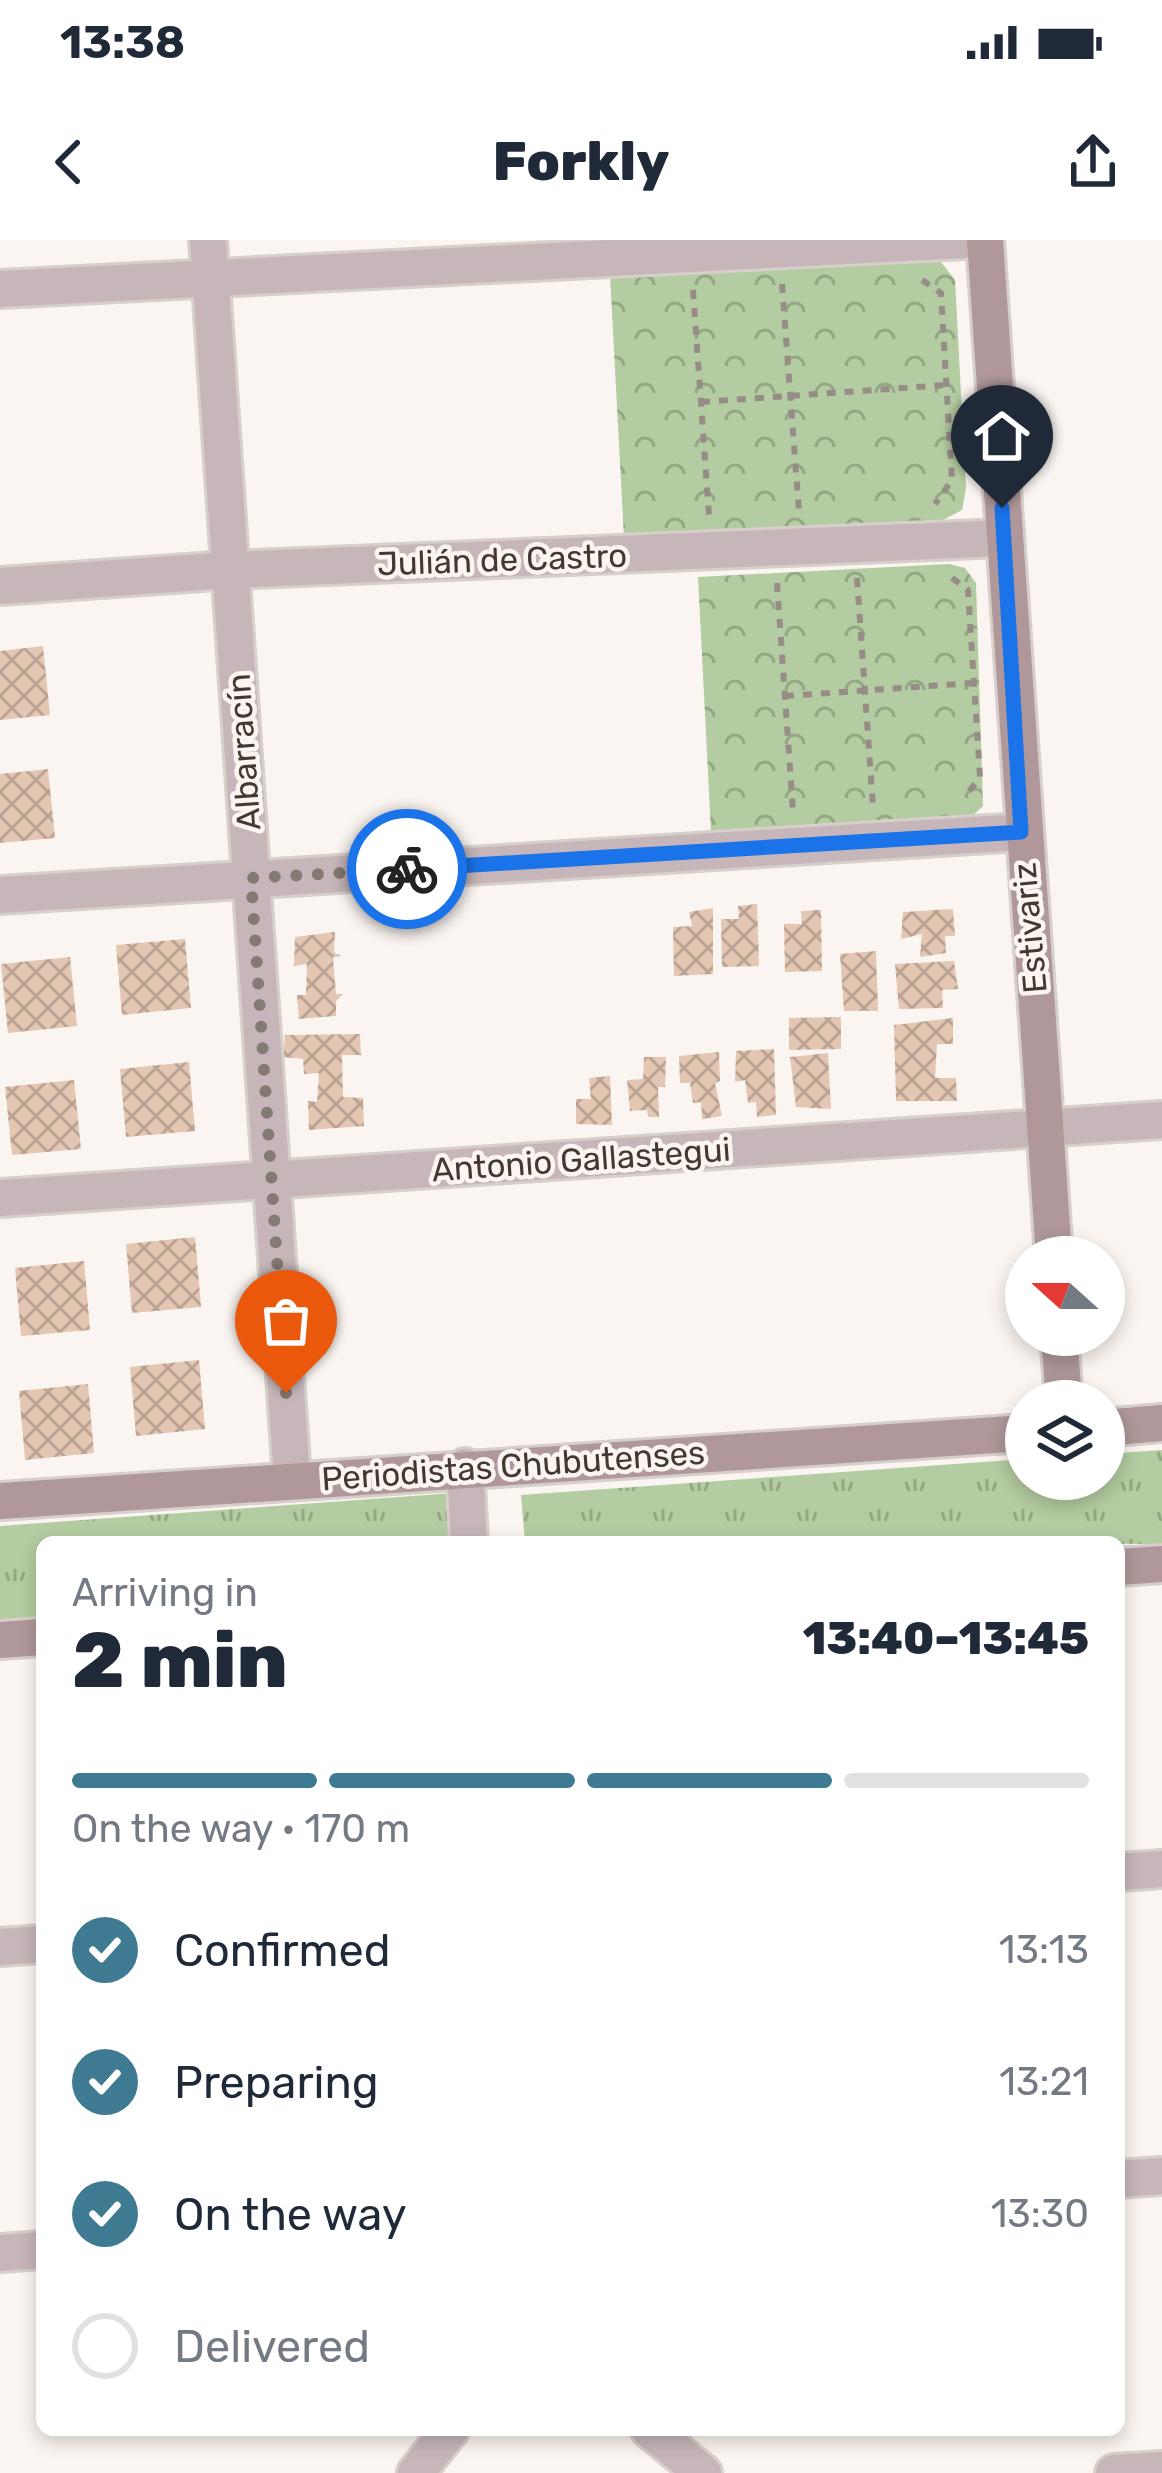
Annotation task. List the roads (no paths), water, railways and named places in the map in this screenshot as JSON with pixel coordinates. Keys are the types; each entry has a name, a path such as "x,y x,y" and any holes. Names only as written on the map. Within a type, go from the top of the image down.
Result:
{"street":[{"path":"0,289 209,258 964,240"},
{"name":"Estivariz","path":"986,240 1021,832 1053,1236"},
{"name":"Albarracín","path":"209,258 292,1479"},
{"name":"Julián de Castro","path":"0,586 230,570 1004,538"},
{"path":"0,895 1021,832"},
{"name":"Antonio Gallastegui","path":"0,1198 1162,1120"},
{"path":"1125,1427 1162,1424"},
{"name":"Periodistas Chubutenses","path":"0,1501 1005,1434"},
{"path":"465,1467 469,1536"},
{"path":"1125,1567 1162,1564"},
{"path":"0,1640 36,1637"},
{"path":"1125,1872 1162,1869"},
{"path":"0,1947 36,1944"},
{"path":"1125,2179 1162,2176"},
{"path":"0,2253 36,2250"},
{"path":"416,2473 445,2436"},
{"path":"657,2436 703,2473"},
{"path":"1114,2473 1162,2470"}]}
